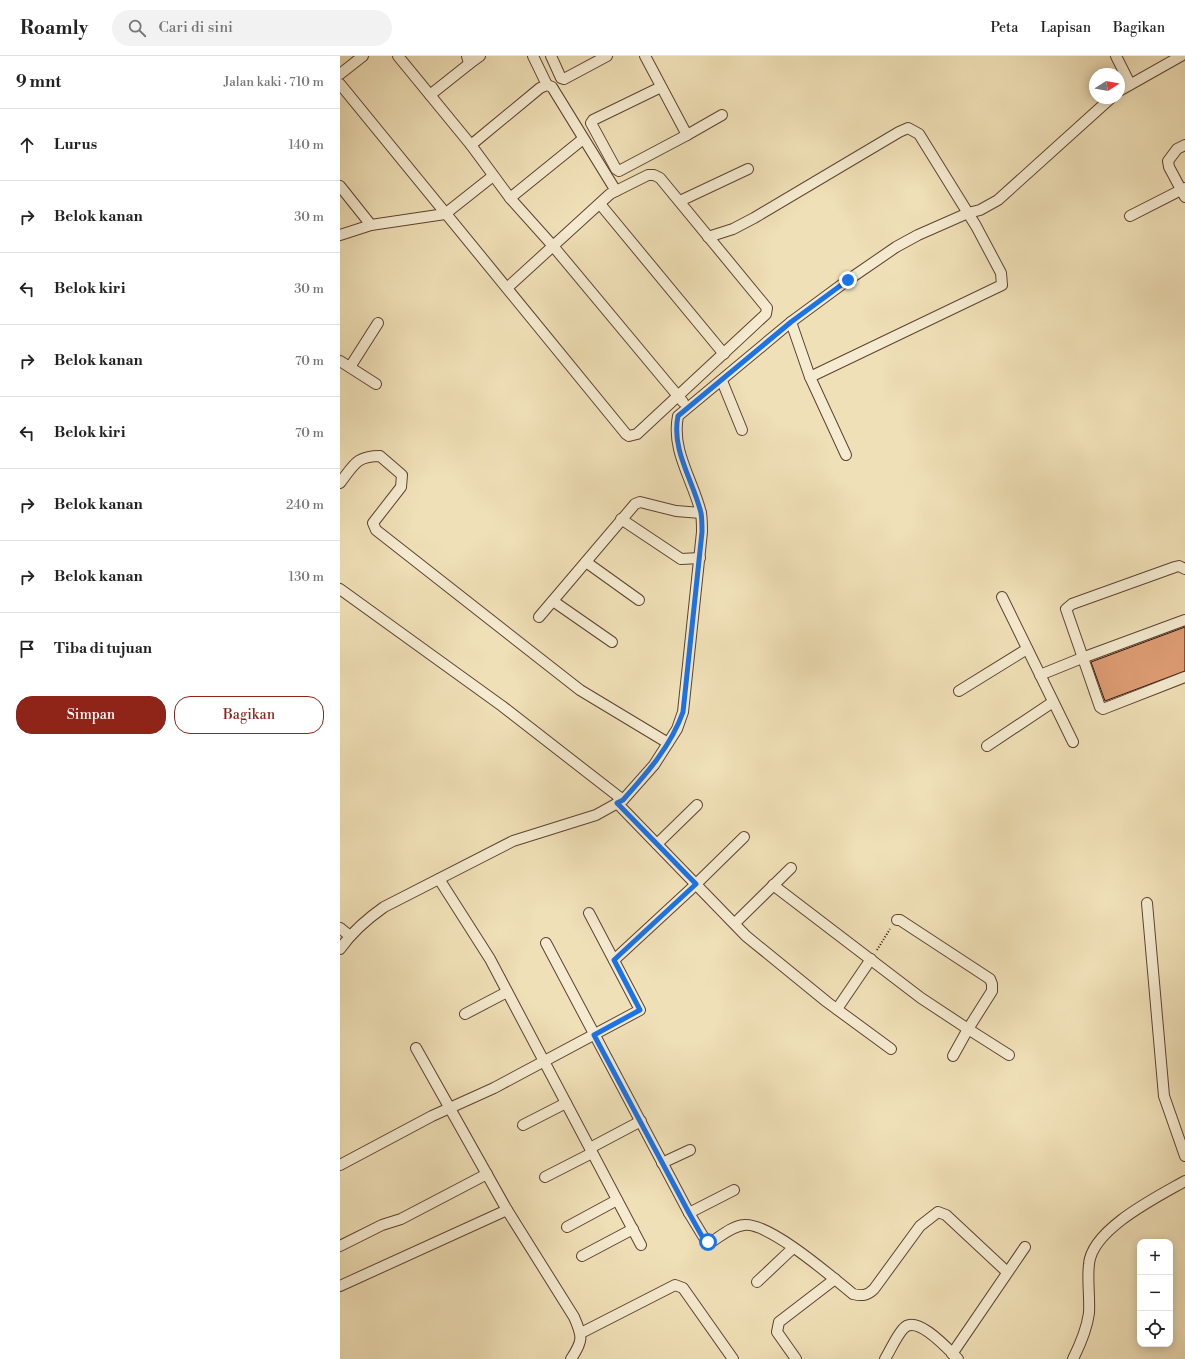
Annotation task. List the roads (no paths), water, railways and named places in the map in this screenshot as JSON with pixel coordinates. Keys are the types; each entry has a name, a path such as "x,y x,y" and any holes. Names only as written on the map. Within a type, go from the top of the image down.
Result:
{"street":[{"path":"340,74 363,56"},
{"path":"398,56 470,145 510,198 553,246 687,407"},
{"path":"430,95 468,60 480,56"},
{"path":"533,56 547,86"},
{"path":"551,56 561,78 564,79 607,56"},
{"path":"645,56 687,135"},
{"path":"1116,56 1130,84"},
{"path":"1125,88 1181,56"},
{"path":"340,84 445,214 506,288 629,436 637,434 679,396 766,314 767,308 680,201 660,178 654,174 648,175 616,191 506,288"},
{"path":"470,145 540,88 547,86 552,87 616,191"},
{"path":"661,87 593,120 591,127 616,169 619,171 722,115"},
{"path":"340,949 350,936 366,920 384,907 513,841 596,815 620,801 654,765 677,729 683,712 702,532 701,513 678,448 675,428 678,416 687,407 722,381 791,322 896,247 918,235 968,213 980,210 998,200 1104,104"},
{"path":"708,237 733,229 754,218 908,128 919,134 968,213 1001,273 1002,285 810,377"},
{"path":"510,198 583,139"},
{"path":"1130,216 1184,192 1169,168 1168,161 1176,149 1185,145"},
{"path":"680,201 748,169"},
{"path":"340,235 371,225 445,214 493,176"},
{"path":"340,186 371,225"},
{"path":"600,204 724,354"},
{"path":"791,322 810,377 846,454"},
{"path":"350,367 378,323"},
{"path":"340,361 376,384"},
{"path":"722,381 742,430"},
{"path":"340,483 357,462 366,456 380,456 402,475 401,487 373,523 376,530 580,690 668,743"},
{"path":"540,617 635,504 640,502 676,511 701,513"},
{"path":"621,519 681,559 700,558"},
{"path":"586,562 639,600"},
{"path":"1185,569 1179,566 1175,567 1069,606 1066,609 1066,613 1100,707 1103,709 1185,677"},
{"path":"340,589 502,706 620,801 657,844 746,936 837,1009 890,1049"},
{"path":"1002,597 1073,742"},
{"path":"553,601 612,642"},
{"path":"1040,675 1185,620"},
{"path":"959,691 1027,649"},
{"path":"987,746 1053,702"},
{"path":"657,844 697,805"},
{"path":"614,960 744,837"},
{"path":"735,923 791,868"},
{"path":"439,879 490,959 641,1245"},
{"path":"773,885 921,998 1009,1055"},
{"path":"1148,903 1164,1096 1185,1156"},
{"path":"340,1165 450,1108 494,1088 640,1010 589,913"},
{"path":"897,920 900,920 990,979 992,991 953,1056"},
{"path":"340,928 350,936"},
{"path":"546,943 689,1213 703,1238 708,1242 728,1231 745,1225 762,1229 793,1248 853,1294 862,1296 869,1294 920,1226 938,1212 946,1215 1007,1272"},
{"path":"837,1009 871,959"},
{"path":"465,1014 507,992"},
{"path":"416,1048 507,1210 574,1317 582,1333 580,1345 571,1359"},
{"path":"523,1125 566,1103"},
{"path":"546,1177 641,1121"},
{"path":"662,1163 690,1150"},
{"path":"340,1246 382,1225 401,1219 487,1174"},
{"path":"1073,1359 1080,1344 1089,1314 1089,1262 1098,1243 1111,1228 1132,1212 1185,1181"},
{"path":"689,1213 734,1190"},
{"path":"567,1227 617,1200"},
{"path":"340,1286 507,1210"},
{"path":"582,1256 633,1229"},
{"path":"885,1359 903,1328 909,1324 916,1324 935,1337 955,1356 1007,1272 1025,1247"},
{"path":"757,1282 793,1248"},
{"path":"796,1359 777,1332 779,1322 835,1279"},
{"path":"582,1333 675,1285 683,1288 733,1359"}]}
